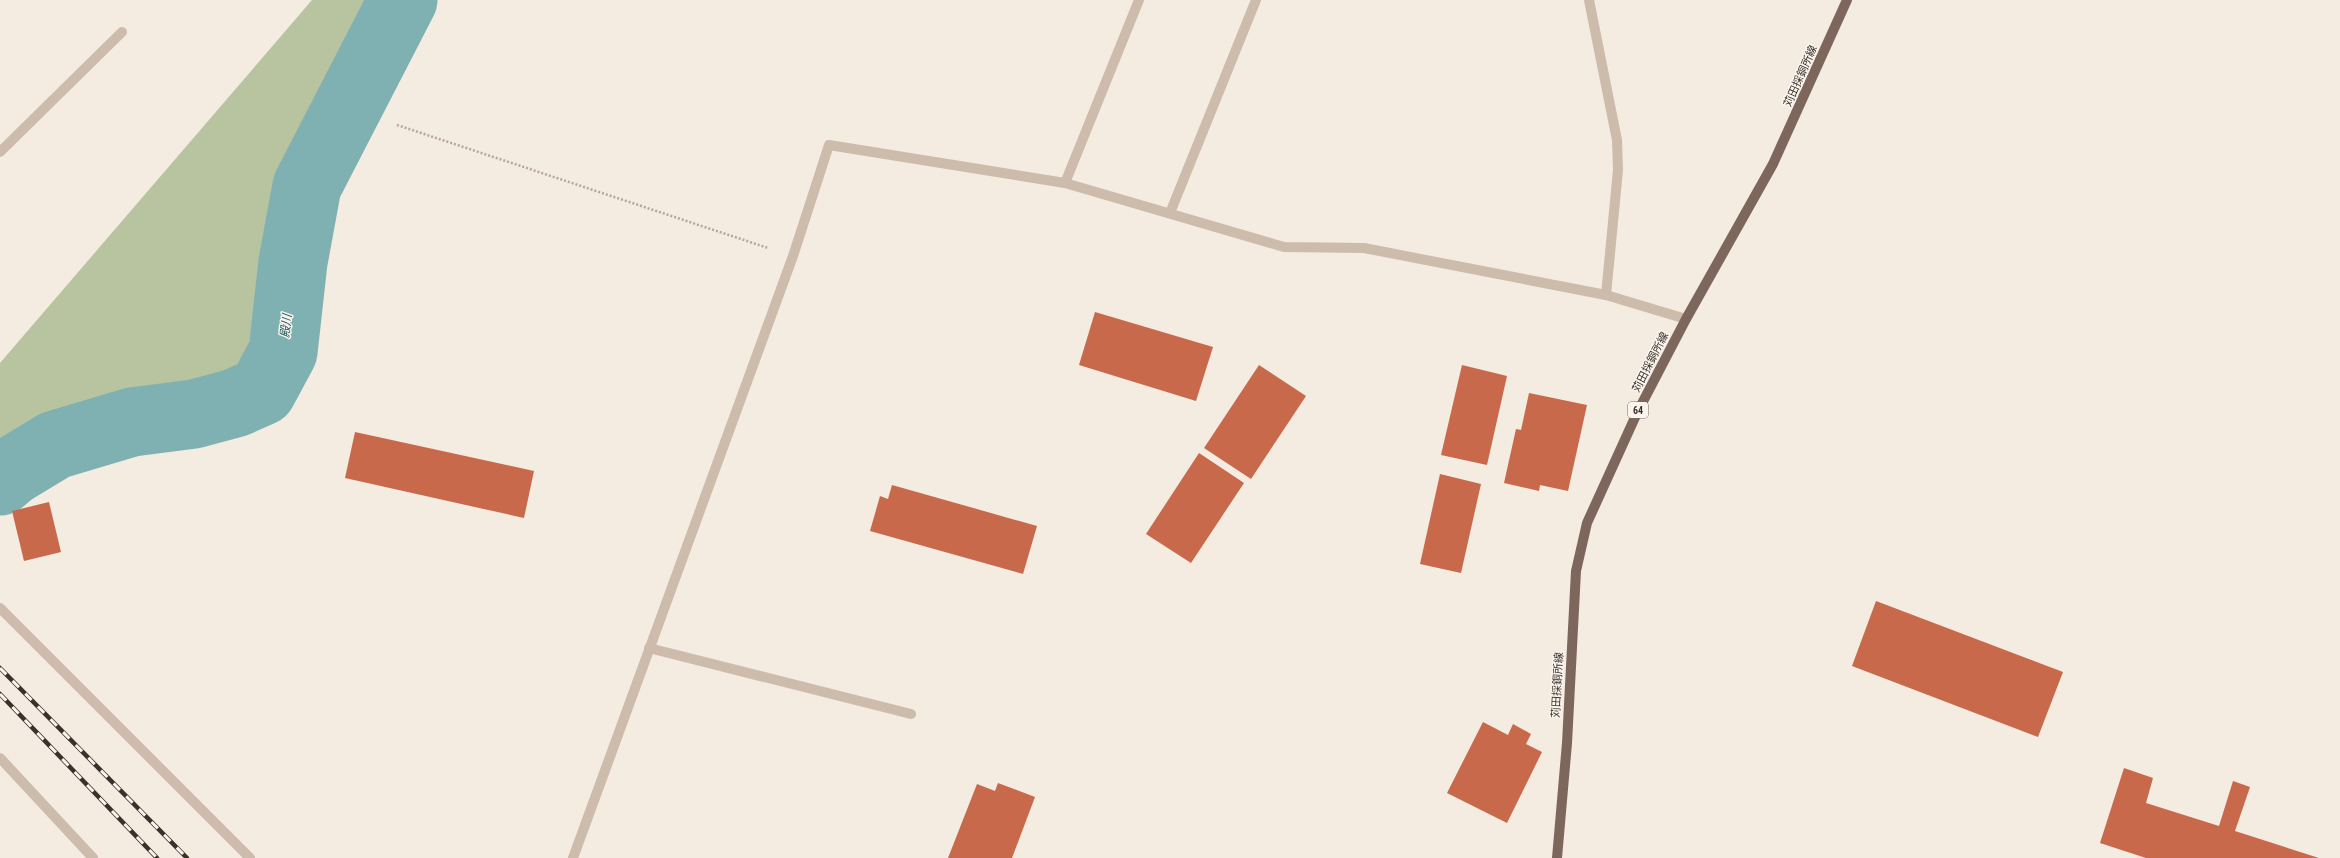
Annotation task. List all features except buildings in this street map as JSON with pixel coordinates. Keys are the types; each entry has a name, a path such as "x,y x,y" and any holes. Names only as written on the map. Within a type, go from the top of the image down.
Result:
{"main road":[{"name":"苅田採銅所線","path":"1557,858 1567,743 1576,571 1587,523 1637,412 1686,319 1773,164 1847,0"}],"street":[{"path":"1065,183 1139,0"},
{"path":"1170,213 1256,0"},
{"path":"1589,0 1616,140 1618,170 1606,294"},
{"path":"0,152 122,32"},
{"path":"573,858 793,256 829,145 1065,183 1284,247 1364,248 1606,294 1686,319"},
{"path":"0,608 250,858"},
{"path":"649,648 911,714"},
{"path":"0,758 93,858"}],"path":[{"path":"397,125 793,256"}],"green space":[{"path":"312,0 386,0 351,60 325,112 297,176 283,223 269,337 254,374 225,387 163,400 102,405 57,420 0,449 0,363"}],"waterway":[{"name":"殿川","path":"0,481 12,471 55,445 132,422 194,414 235,403 262,391 283,352 293,262 307,186 403,0"}],"railway":[{"path":"0,668 187,858"},
{"path":"0,694 157,858"}]}
